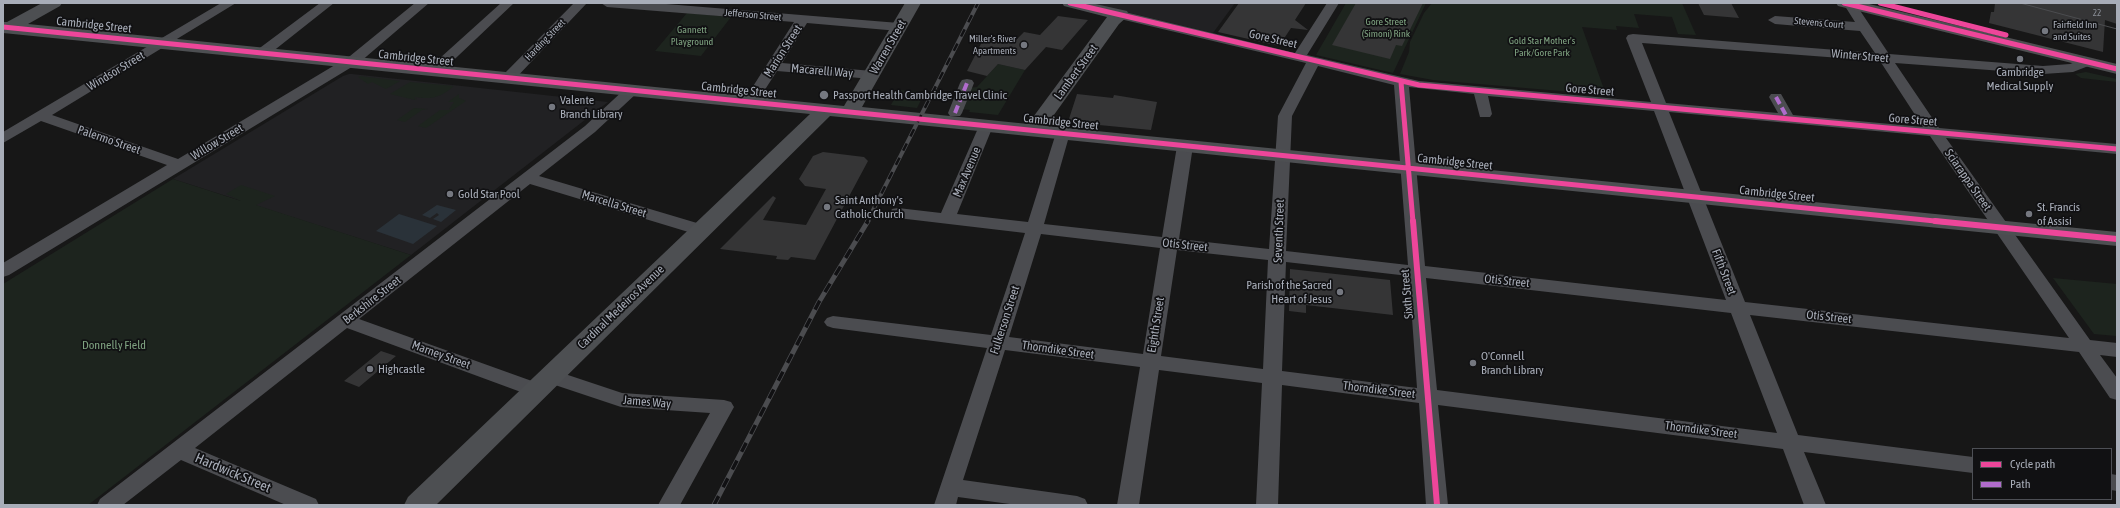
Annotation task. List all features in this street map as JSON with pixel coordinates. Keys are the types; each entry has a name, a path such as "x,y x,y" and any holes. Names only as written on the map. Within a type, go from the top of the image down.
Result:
{"highway":[{"path":"1880,3 2117,62"},
{"path":"1847,4 2117,69"}],"main road":[{"path":"6,29 54,3"},
{"name":"Warren Street","path":"850,112 913,3"},
{"name":"Gore Street","path":"1070,3 1121,15"},
{"name":"Lambert Street","path":"1033,130 1113,20 1121,15"},
{"name":"Cambridge Street","path":"6,29 435,70 2117,239"},
{"name":"Cardinal Medeiros Avenue","path":"418,505 825,110"}],"street":[{"name":"Windsor Street","path":"3,138 230,3"},
{"path":"262,53 328,3"},
{"name":"Willow Street","path":"3,271 350,62 423,3"},
{"path":"435,70 508,3"},
{"name":"Harding Street","path":"508,78 581,3"},
{"name":"Jefferson Street","path":"607,3 899,28"},
{"path":"1299,57 1333,3"},
{"name":"Sciarappa Street","path":"1847,4 2000,227 2068,321 2083,346 2117,393"},
{"name":"Gore Street","path":"1121,15 1401,82 1660,108 2117,149"},
{"name":"Marion Street","path":"750,102 803,19"},
{"name":"Stevens Court","path":"1775,20 1863,27"},
{"name":"Winter Street","path":"1633,38 2049,70 2073,68 2086,62"},
{"name":"Fifth Street","path":"1633,38 1815,505"},
{"name":"Seventh Street","path":"1267,505 1285,116 1314,61"},
{"name":"Macarelli Way","path":"773,66 872,75"},
{"name":"Sixth Street","path":"1401,82 1407,168 1437,505"},
{"path":"955,113 967,83"},
{"name":"Berkshire Street","path":"108,505 590,129 632,90"},
{"path":"1480,91 1485,114"},
{"path":"1776,97 1788,119"},
{"name":"Palermo Street","path":"40,116 179,164"},
{"name":"Max Avenue","path":"947,218 986,126"},
{"name":"Fulkerson Street","path":"948,496 1035,228 1063,133"},
{"name":"Eighth Street","path":"1128,505 1185,146"},
{"name":"Marcella Street","path":"528,178 701,230"},
{"name":"Otis Street","path":"898,213 2117,350"},
{"name":"Marney Street","path":"344,321 543,383"},
{"name":"Thorndike Street","path":"833,322 1972,465"},
{"name":"James Way","path":"543,383 621,400 724,407 669,505"},
{"name":"Hardwick Street","path":"179,450 308,505"},
{"path":"948,496 1077,505"}],"shaded area":[{"path":"1089,3 1235,3 1213,33"},
{"path":"349,74 608,102 411,255 173,179 343,76"},
{"path":"437,205 456,210 441,222 433,219 439,215 437,213 430,218 422,215"},
{"path":"399,214 437,226 413,244 376,231"}],"green space":[{"name":"Gore Street (Simoni) Rink","path":"1346,3 1426,3 1393,73 1316,55"},
{"name":"Gold Star Mother's Park/Gore Park","path":"1432,3 1682,3 1696,35 1678,34 1672,17 1634,14 1639,28 1616,26 1617,30 1582,27 1606,95 1433,80 1400,74 1409,52 1410,42 1424,13"},
{"name":"Gannett Playground","path":"687,13 731,17 701,56 655,51"},
{"path":"998,64 1025,70 998,115 969,112 970,110 960,109 969,88 977,87"},
{"path":"2086,72 2117,79 2117,82 2081,78 2075,74"},
{"path":"358,77 400,81 386,89 372,82 368,84"},
{"path":"410,82 454,86 445,93 436,97 415,97 414,98 417,99 415,100 390,94"},
{"path":"899,90 925,92 917,108 891,105"},
{"path":"459,94 459,98 466,101 426,128 418,126 440,110 451,110 449,109 454,102 448,102"},
{"path":"414,108 428,109 422,110 405,122 397,120"},
{"name":"Donnelly Field","path":"173,179 241,201 226,194 241,185 275,196 256,205 411,255 88,505 3,505 3,284"},
{"path":"2053,278 2117,284 2117,336 2094,334"}],"building":[{"path":"1239,3 1306,3 1295,20 1308,30 1291,28 1279,46 1218,32"},
{"name":"Gore Street (Simoni) Rink","path":"1356,3 1423,3 1402,46 1396,45 1390,59 1332,45"},
{"path":"1698,3 1731,3 1739,18 1704,15"},
{"path":"1995,3 2117,3 2117,24 2105,20 2103,52 1989,23 1991,12 1994,12"},
{"name":"Miller's River Apartments","path":"1058,16 1088,20 1062,50 1046,47 1025,70 998,64 987,76 967,71 985,36 1013,43 1024,32 1040,35"},
{"path":"1077,94 1113,98 1114,95 1157,102 1151,130 1068,122"},
{"name":"Saint Anthony's Catholic Church","path":"823,152 864,157 868,161 815,260 791,257 788,260 776,259 777,256 720,249 773,196 776,198 763,220 806,225 826,189 805,186 799,179 813,156"},
{"name":"Parish of the Sacred Heart of Jesus","path":"1290,269 1390,280 1393,315 1306,305 1306,313 1289,311"},
{"name":"Highcastle","path":"381,351 396,356 359,387 344,381"}],"tram line":[{"path":"2020,3 2117,29"}],"railway":[{"path":"867,222 978,3"},
{"path":"714,505 819,302 868,221"}],"marked path":[{"path":"955,113 967,83"},
{"path":"1776,97 1788,119"}],"cycle path":[{"path":"1070,3 1419,85 2117,149"},
{"path":"1844,3 2117,69"},
{"path":"1880,3 2006,35"},
{"path":"3,27 2117,239"},
{"path":"1401,82 1437,505"}],"place":[{"name":"Fairfield Inn and Suites","path":"2045,31"},
{"name":"Miller's River Apartments","path":"1024,45"},
{"name":"Cambridge Medical Supply","path":"2020,59"},
{"name":"Passport Health Cambridge Travel Clinic","path":"824,95"},
{"name":"Valente Branch Library","path":"552,107"},
{"name":"Gold Star Pool","path":"450,194"},
{"name":"Saint Anthony's Catholic Church","path":"827,207"},
{"name":"St. Francis of Assisi","path":"2029,214"},
{"name":"Parish of the Sacred Heart of Jesus","path":"1340,292"},
{"name":"O'Connell Branch Library","path":"1473,363"},
{"name":"Highcastle","path":"370,369"}]}
